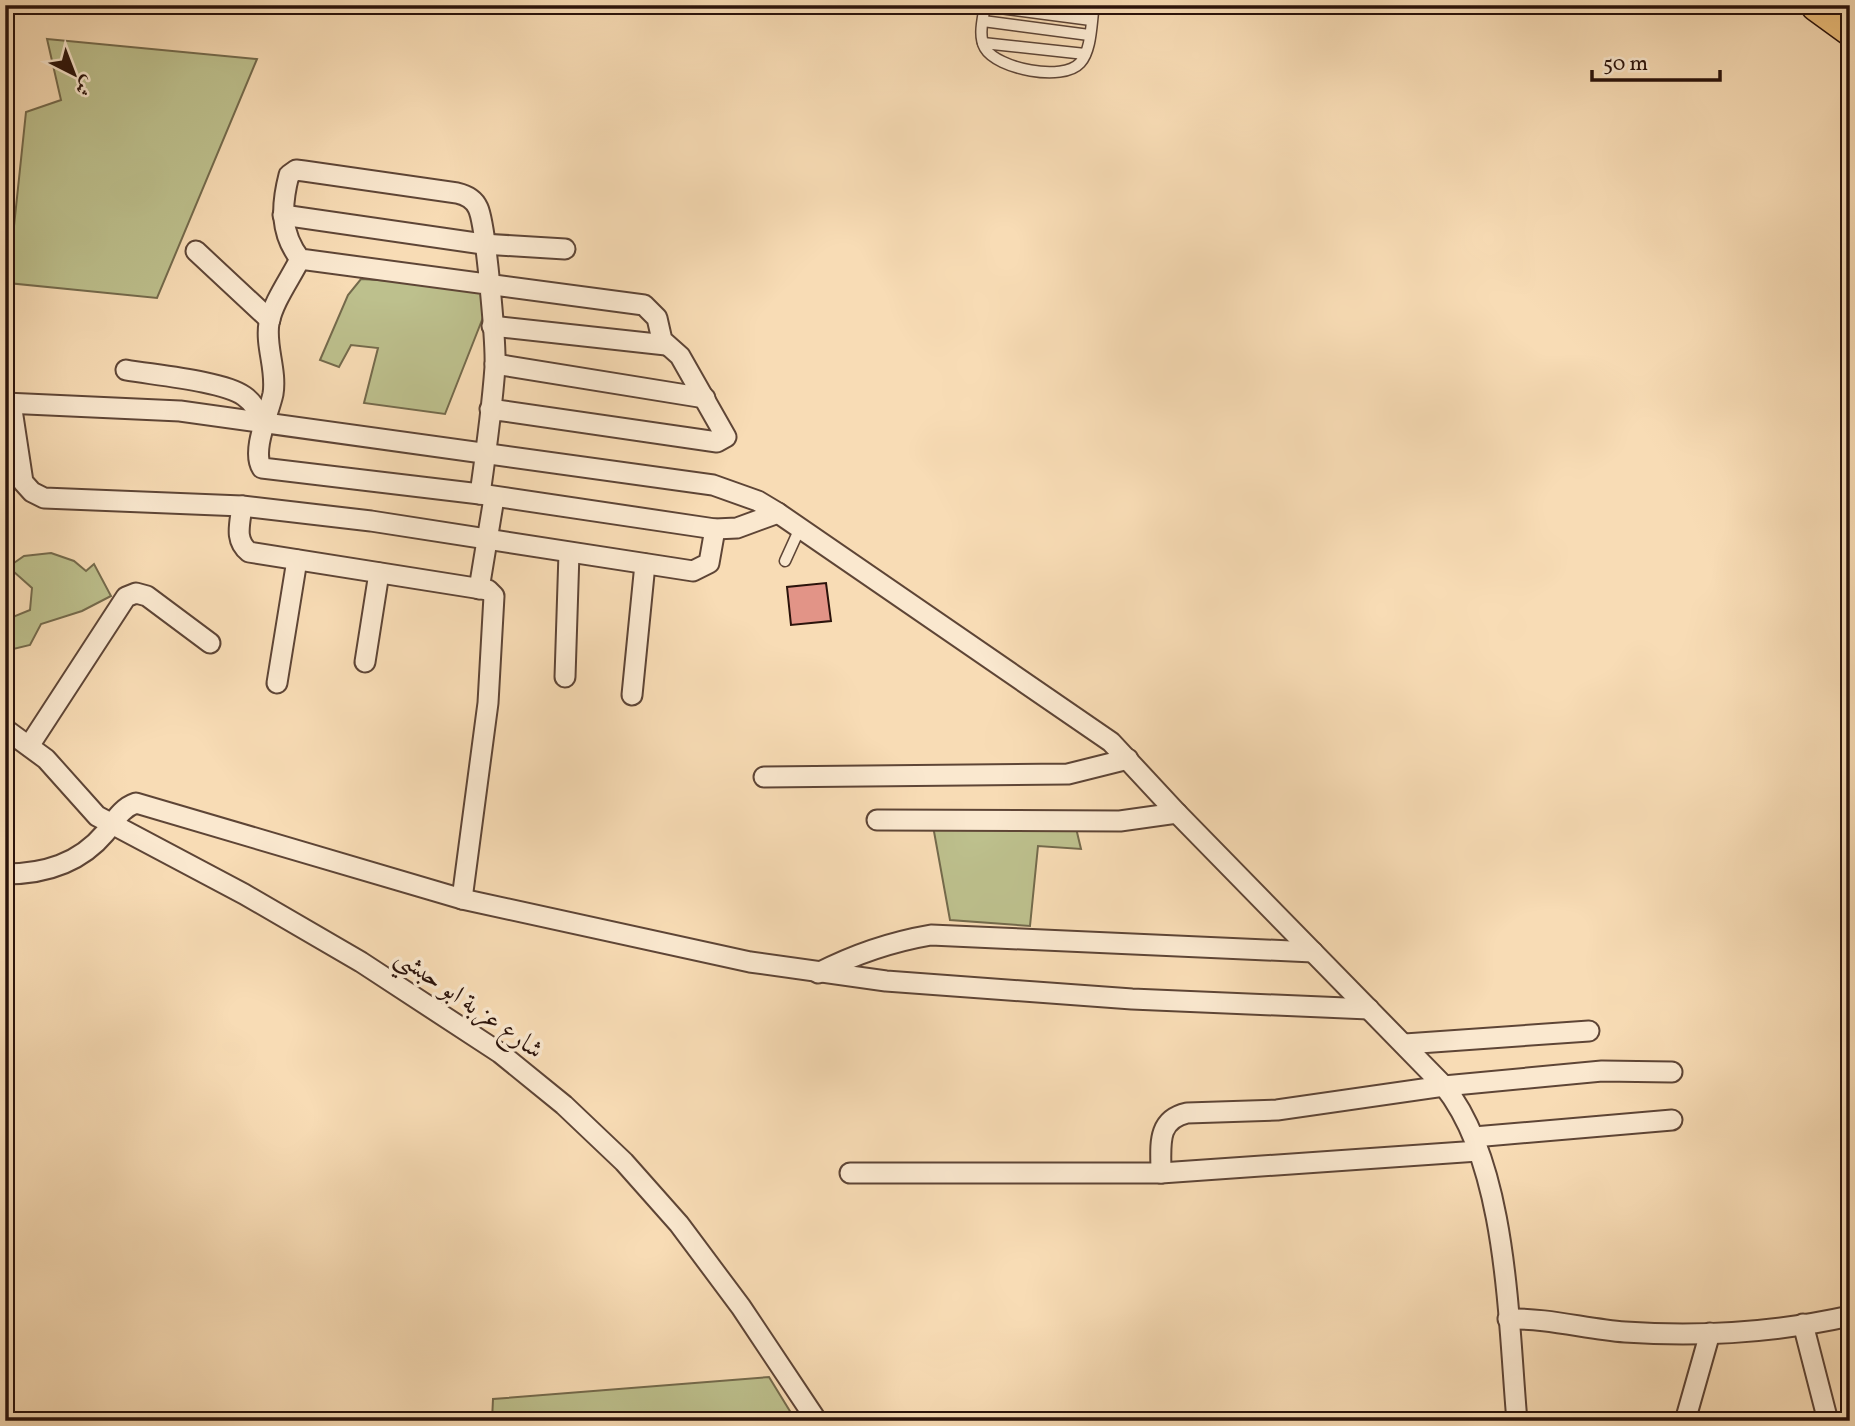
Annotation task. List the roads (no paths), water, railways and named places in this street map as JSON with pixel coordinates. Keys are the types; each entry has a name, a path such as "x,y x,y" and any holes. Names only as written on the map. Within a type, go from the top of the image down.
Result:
{"main road":[{"path":"1817,5 1850,29"}],"street":[{"path":"479,589 487,539 485,453 495,364 488,286 479,209 466,195 296,170 289,175 283,215 290,246 300,259 488,286 644,305 657,318 666,345"},
{"path":"283,215 483,244 565,249"},
{"path":"196,251 270,320"},
{"path":"300,259 270,320 275,367 273,395 263,422 259,462 262,468 487,496 715,529 737,528 778,513"},
{"path":"490,409 722,442 725,432 680,356 666,345 492,326"},
{"path":"495,364 705,398"},
{"path":"126,370 226,388 243,395 256,407 263,422"},
{"path":"715,529 713,554 702,568 693,571 371,521 242,506 44,498 32,492 23,482 8,403 180,411 713,485 736,492 778,513 1093,726 1128,758 1177,813 1444,1086 1456,1101 1476,1144 1496,1224 1517,1421"},
{"path":"242,506 239,537 241,546 249,552 488,590 494,596 496,604 478,789 462,900"},
{"path":"565,677 569,553"},
{"path":"277,683 297,560"},
{"path":"632,695 645,564"},
{"path":"365,662 379,573"},
{"path":"29,746 126,597 136,593 147,596 210,643"},
{"name":"شارع عزبة ابو حبشي","path":"5,729 61,775 85,805 111,826 244,894 361,962 500,1053 564,1105 624,1162 679,1224 741,1307 817,1421"},
{"path":"764,777 1068,774 1128,758"},
{"path":"5,874 46,871 72,861 95,845 128,806 144,804 462,900 683,948 818,973 1132,999 1369,1009"},
{"path":"877,820 1120,821 1177,813"},
{"path":"818,973 866,950 931,935 1313,952"},
{"path":"1405,1044 1589,1031"},
{"path":"1161,1173 1160,1139 1164,1126 1174,1116 1319,1106 1444,1086 1602,1071 1672,1072"},
{"path":"850,1173 1161,1173 1476,1144 1672,1120"},
{"path":"1508,1319 1535,1319 1627,1332 1710,1333 1802,1324 1850,1316"},
{"path":"1802,1324 1828,1421"},
{"path":"1685,1421 1710,1333"}],"lane":[{"path":"1091,20 985,6 983,43 989,54 1004,64 1052,73 1072,70 1085,54 1094,5"},
{"path":"983,21 1089,35"},
{"path":"983,43 1085,54"},
{"path":"785,561 800,528"}]}
